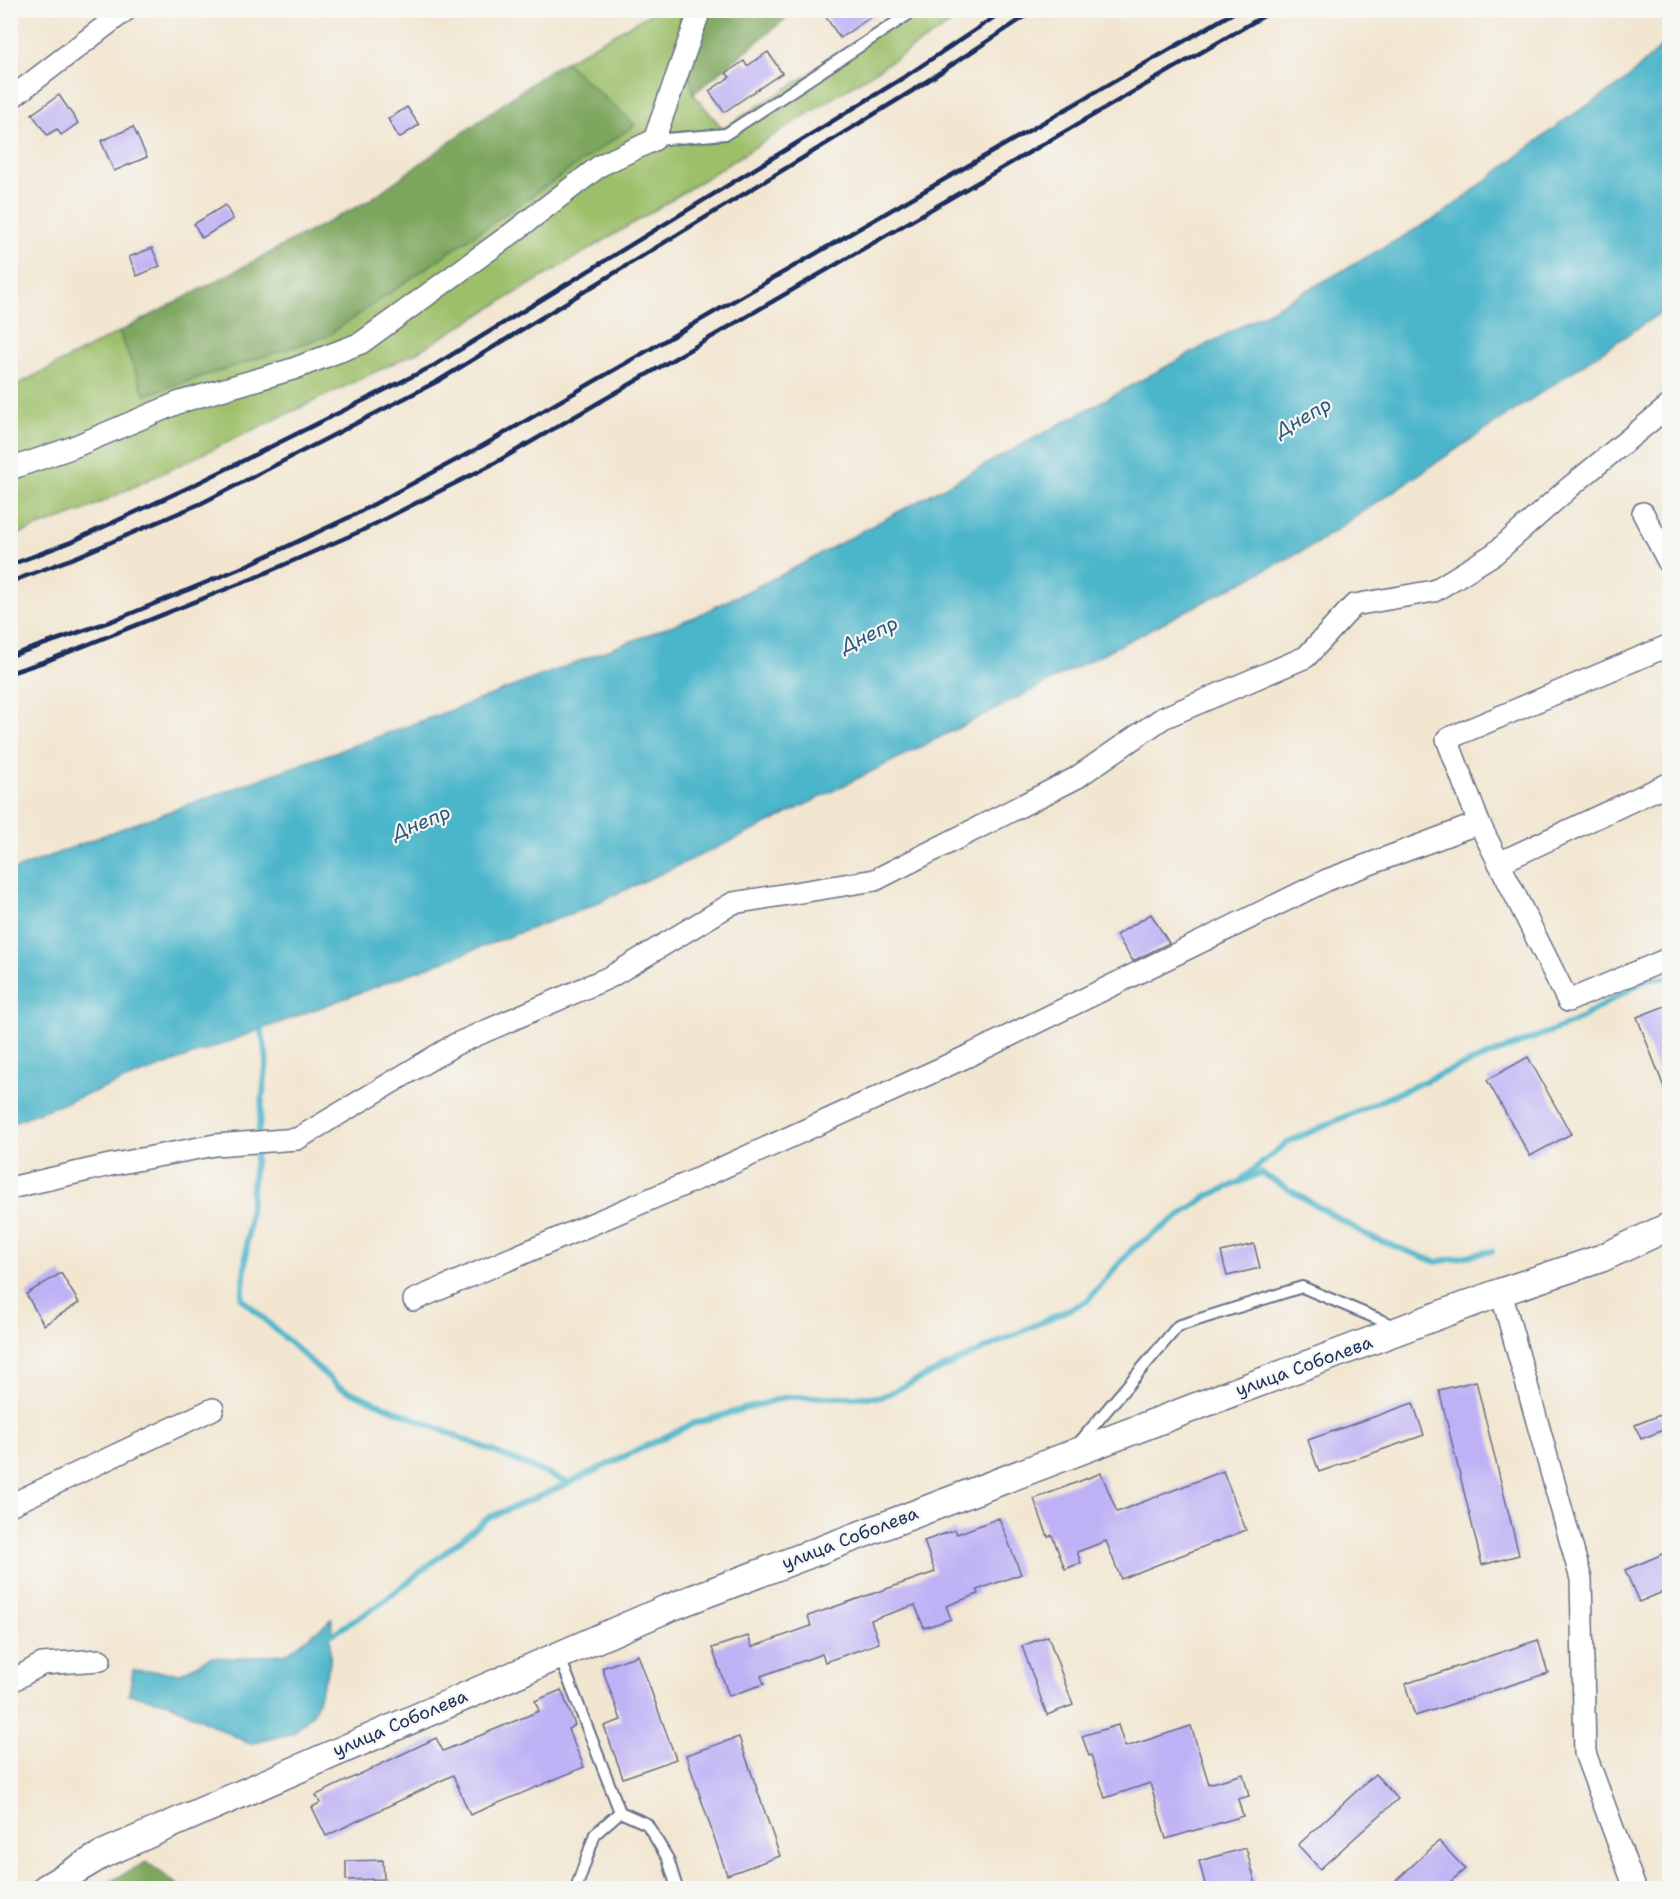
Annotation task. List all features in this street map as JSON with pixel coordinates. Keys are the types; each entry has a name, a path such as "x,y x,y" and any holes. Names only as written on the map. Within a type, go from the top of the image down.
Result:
{"street":[{"path":"10,99 126,10"},
{"path":"10,469 71,448 180,402 293,369 361,343 511,234 601,165 654,140 700,10"},
{"path":"10,1188 110,1165 215,1145 297,1138 456,1044 610,977 733,903 875,880 1076,778 1163,718 1306,657 1354,605 1434,591 1494,554 1570,486 1670,405"},
{"path":"1643,513 1670,566"},
{"path":"1670,645 1447,739 1479,823 1568,1001 1670,958"},
{"path":"1499,863 1670,783"},
{"path":"414,1300 702,1177 966,1057 1327,880 1479,823"},
{"name":"улица Соболева","path":"46,1888 113,1850 666,1608 1402,1329 1602,1258 1670,1226"},
{"path":"1501,1292 1581,1579 1585,1754 1635,1888"},
{"path":"10,1505 213,1408"},
{"path":"10,1682 42,1664 100,1660"}],"lane":[{"path":"654,140 726,134 915,10"},
{"path":"1069,1455 1178,1326 1302,1287 1402,1329"},
{"path":"558,1655 620,1812 647,1824 668,1859 677,1888"},
{"path":"578,1888 595,1834 620,1812"}],"green space":[{"path":"679,10 795,11 693,94"},
{"path":"655,11 679,11 693,94 723,129 908,11 971,11 660,207 417,352 85,510 11,537 11,388 119,332 145,395 635,125 565,62"},
{"path":"565,62 635,125 327,336 145,395 119,332 368,201 550,70"},
{"path":"147,1862 182,1888 98,1888"}],"water":[{"name":"Днепр","path":"1669,39 1669,307 1312,546 753,831 586,908 11,1123 11,871 123,828 452,710 694,617 789,571 1326,280 1441,215 1566,119 1623,83"},
{"path":"332,1619 330,1664 314,1712 293,1733 250,1744 168,1703 129,1694 133,1670 181,1673 211,1657 243,1658 288,1653"}],"building":[{"path":"821,10 881,10 840,38"},
{"path":"768,52 782,73 724,112 709,91 730,77 726,73 744,61 747,66"},
{"path":"59,95 78,123 61,135 57,129 47,135 32,114"},
{"path":"407,107 419,125 399,138 388,119"},
{"path":"133,127 147,157 114,171 101,141"},
{"path":"225,205 233,219 202,238 194,224"},
{"path":"152,248 160,266 137,276 129,257"},
{"path":"1151,914 1169,943 1133,961 1116,935"},
{"path":"1670,1004 1670,1098 1668,1098 1637,1017"},
{"path":"1528,1057 1571,1134 1530,1156 1487,1080"},
{"path":"1254,1244 1260,1268 1227,1276 1221,1252"},
{"path":"61,1273 79,1303 44,1325 26,1294"},
{"path":"1476,1381 1519,1555 1482,1565 1439,1390"},
{"path":"1413,1403 1424,1435 1319,1472 1308,1440"},
{"path":"1660,1415 1666,1429 1641,1439 1635,1425"},
{"path":"1223,1471 1246,1530 1121,1579 1106,1541 1077,1552 1081,1563 1065,1569 1052,1535 1048,1537 1034,1499 1101,1473 1117,1512"},
{"path":"999,1518 1021,1574 977,1590 978,1594 946,1606 951,1619 924,1628 915,1605 871,1620 879,1643 825,1662 822,1654 761,1676 764,1684 729,1696 712,1648 748,1636 752,1647 811,1626 808,1616 935,1572 924,1541 955,1530 957,1534"},
{"path":"1670,1551 1670,1589 1639,1602 1625,1570"},
{"path":"1048,1636 1073,1705 1047,1715 1022,1646"},
{"path":"1538,1640 1548,1673 1415,1716 1405,1684"},
{"path":"638,1655 676,1759 623,1778 604,1726 621,1720 602,1668"},
{"path":"561,1690 575,1725 568,1729 584,1767 470,1815 453,1775 326,1836 312,1807 320,1803 316,1795 436,1738 443,1751 539,1711 535,1701"},
{"path":"1118,1725 1125,1747 1191,1726 1209,1784 1243,1774 1249,1796 1238,1799 1243,1816 1166,1839 1150,1783 1105,1798 1091,1755 1089,1756 1082,1736"},
{"path":"739,1737 780,1856 727,1875 686,1755"},
{"path":"1375,1774 1398,1799 1320,1869 1298,1845"},
{"path":"1439,1841 1465,1869 1443,1888 1388,1888"},
{"path":"1246,1848 1257,1888 1206,1888 1199,1861"},
{"path":"383,1860 384,1879 346,1880 346,1861"}],"waterway":[{"path":"1242,1179 1288,1142 1443,1073 1570,1024 1646,980 1670,977"},
{"path":"260,1025 267,1059 242,1299 339,1387 569,1483"},
{"path":"326,1638 380,1604 488,1518 569,1483 692,1424 786,1397 881,1397 1087,1301 1132,1249 1208,1196 1261,1173 1370,1237 1436,1262 1492,1251"}],"railway":[{"path":"10,565 71,542 196,484 435,365 906,76 1005,10"},
{"path":"10,582 74,558 202,503 438,381 912,91 1035,10"},
{"path":"10,656 120,618 241,568 352,516 484,445 1238,10"},
{"path":"10,673 49,660 254,578 361,531 493,464 1274,10"}]}
